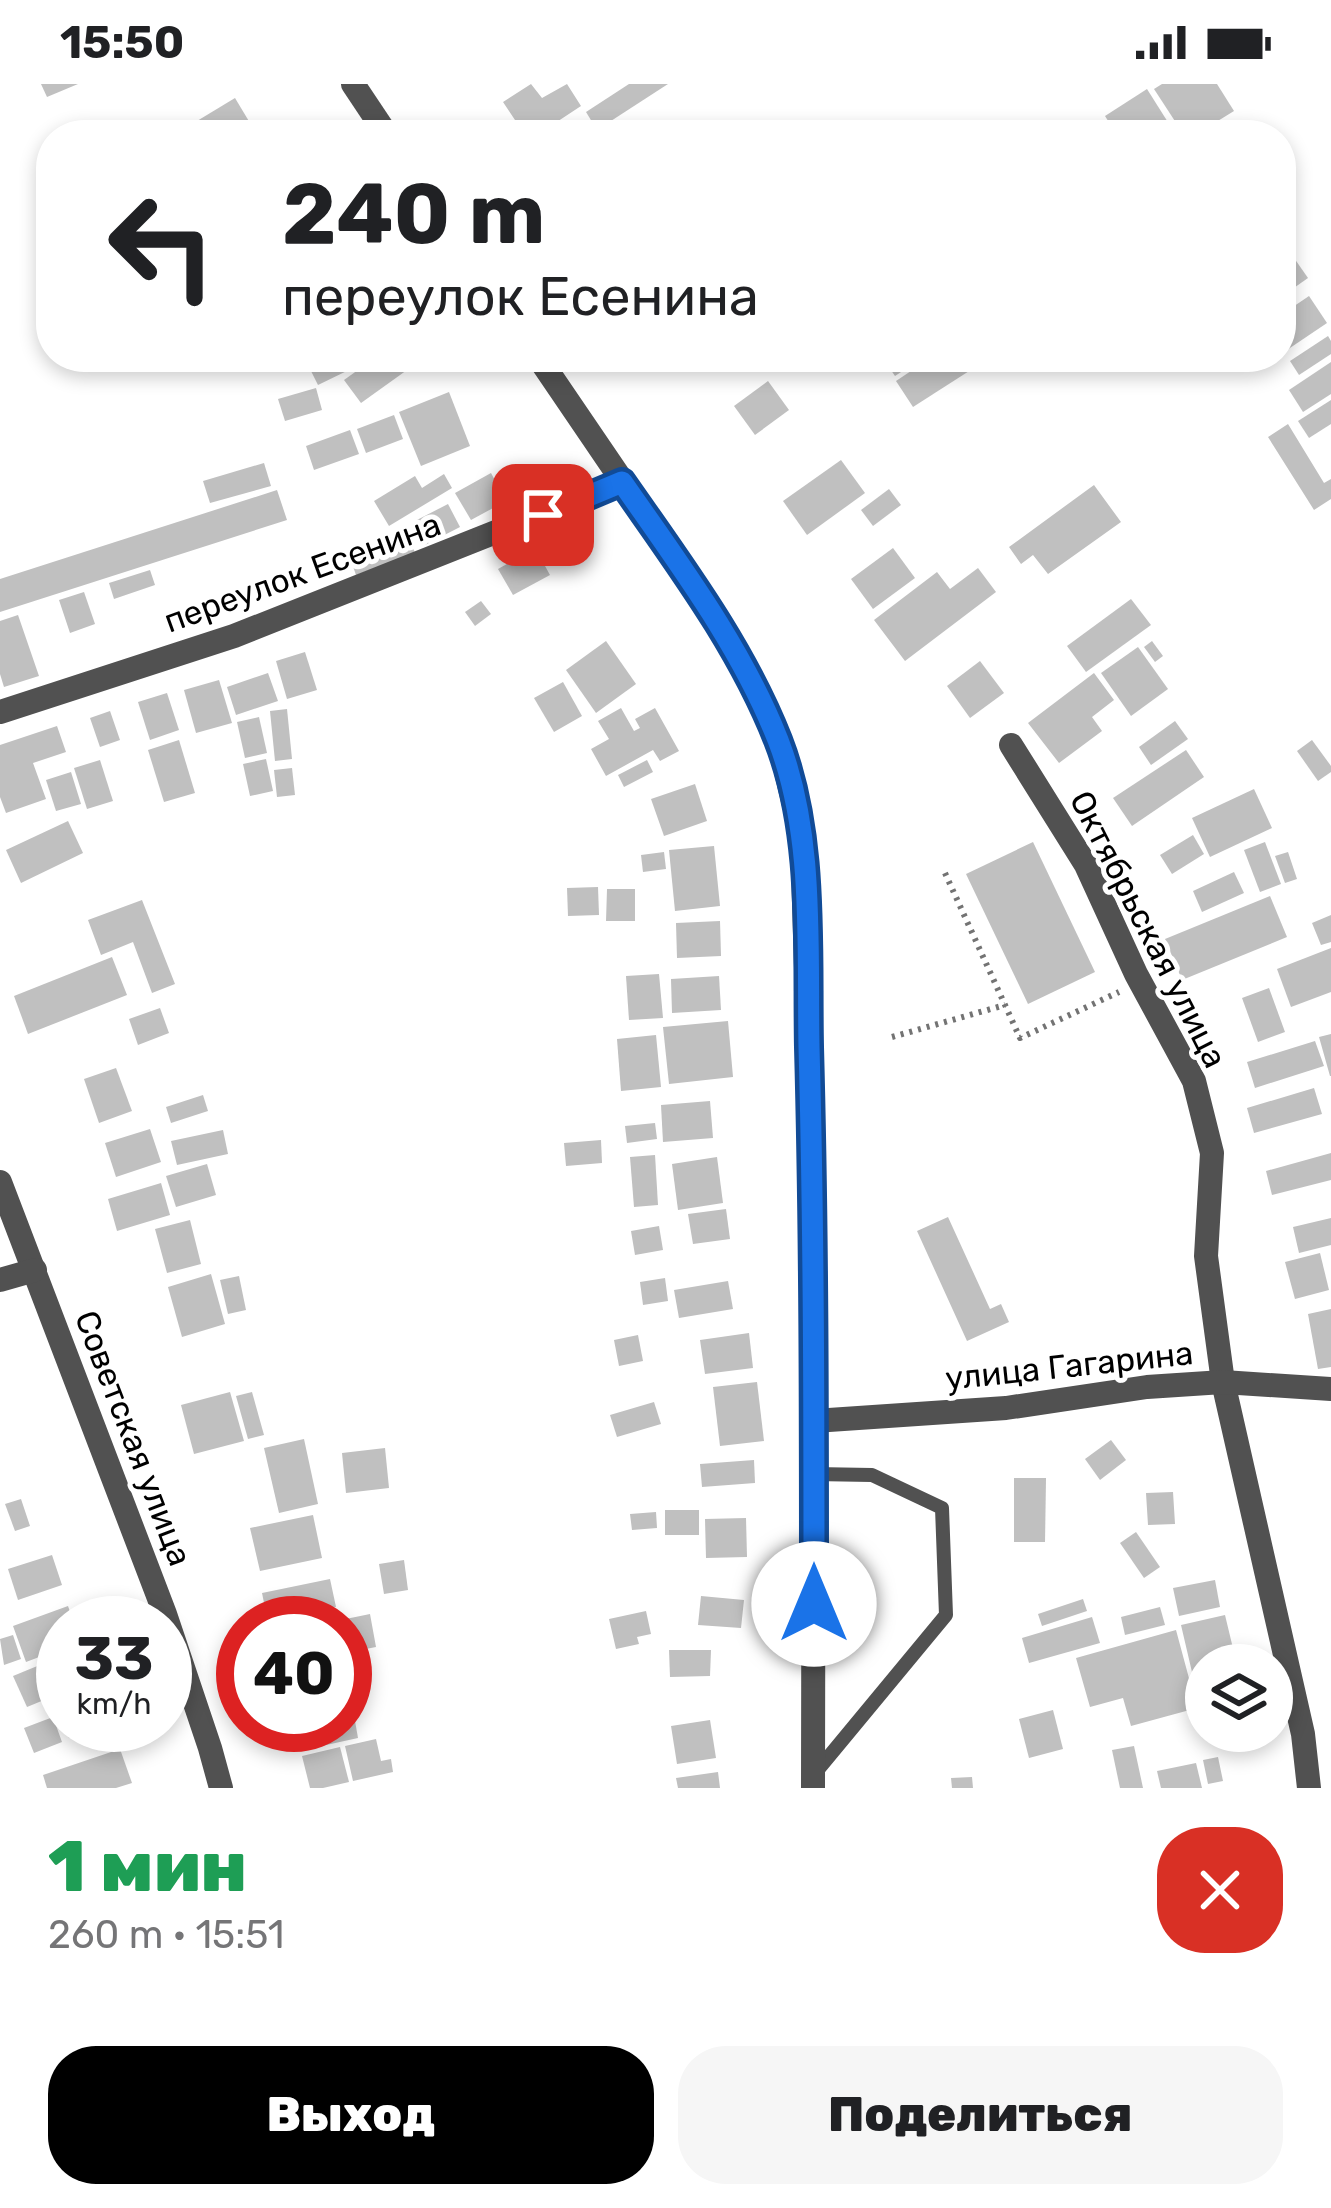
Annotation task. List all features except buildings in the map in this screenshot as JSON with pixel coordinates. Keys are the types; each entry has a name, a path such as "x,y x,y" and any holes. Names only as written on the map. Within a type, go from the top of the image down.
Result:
{"street":[{"path":"353,84 377,120"},
{"path":"548,372 704,601 754,688 779,742 802,839 814,1223 813,1782"},
{"name":"переулок Есенина","path":"0,712 234,636 622,482"},
{"name":"Октябрьская улица","path":"1011,746 1086,865 1194,1081 1212,1153 1206,1256 1223,1382 1304,1734 1309,1788"},
{"name":"Советская улица","path":"0,1182 165,1614 220,1788"},
{"path":"0,1280 34,1270"},
{"name":"улица Гагарина","path":"814,1421 1006,1408 1147,1387 1223,1382 1331,1390"}],"lane":[{"path":"813,1782 946,1615 942,1508 872,1475 814,1474"}],"path":[{"path":"945,873 1020,1038 1141,982"},
{"path":"892,1037 1005,1005"}],"route":[{"path":"543,515 622,482 737,654 779,742 788,773 802,839 807,937 814,1223 814,1604"}]}
